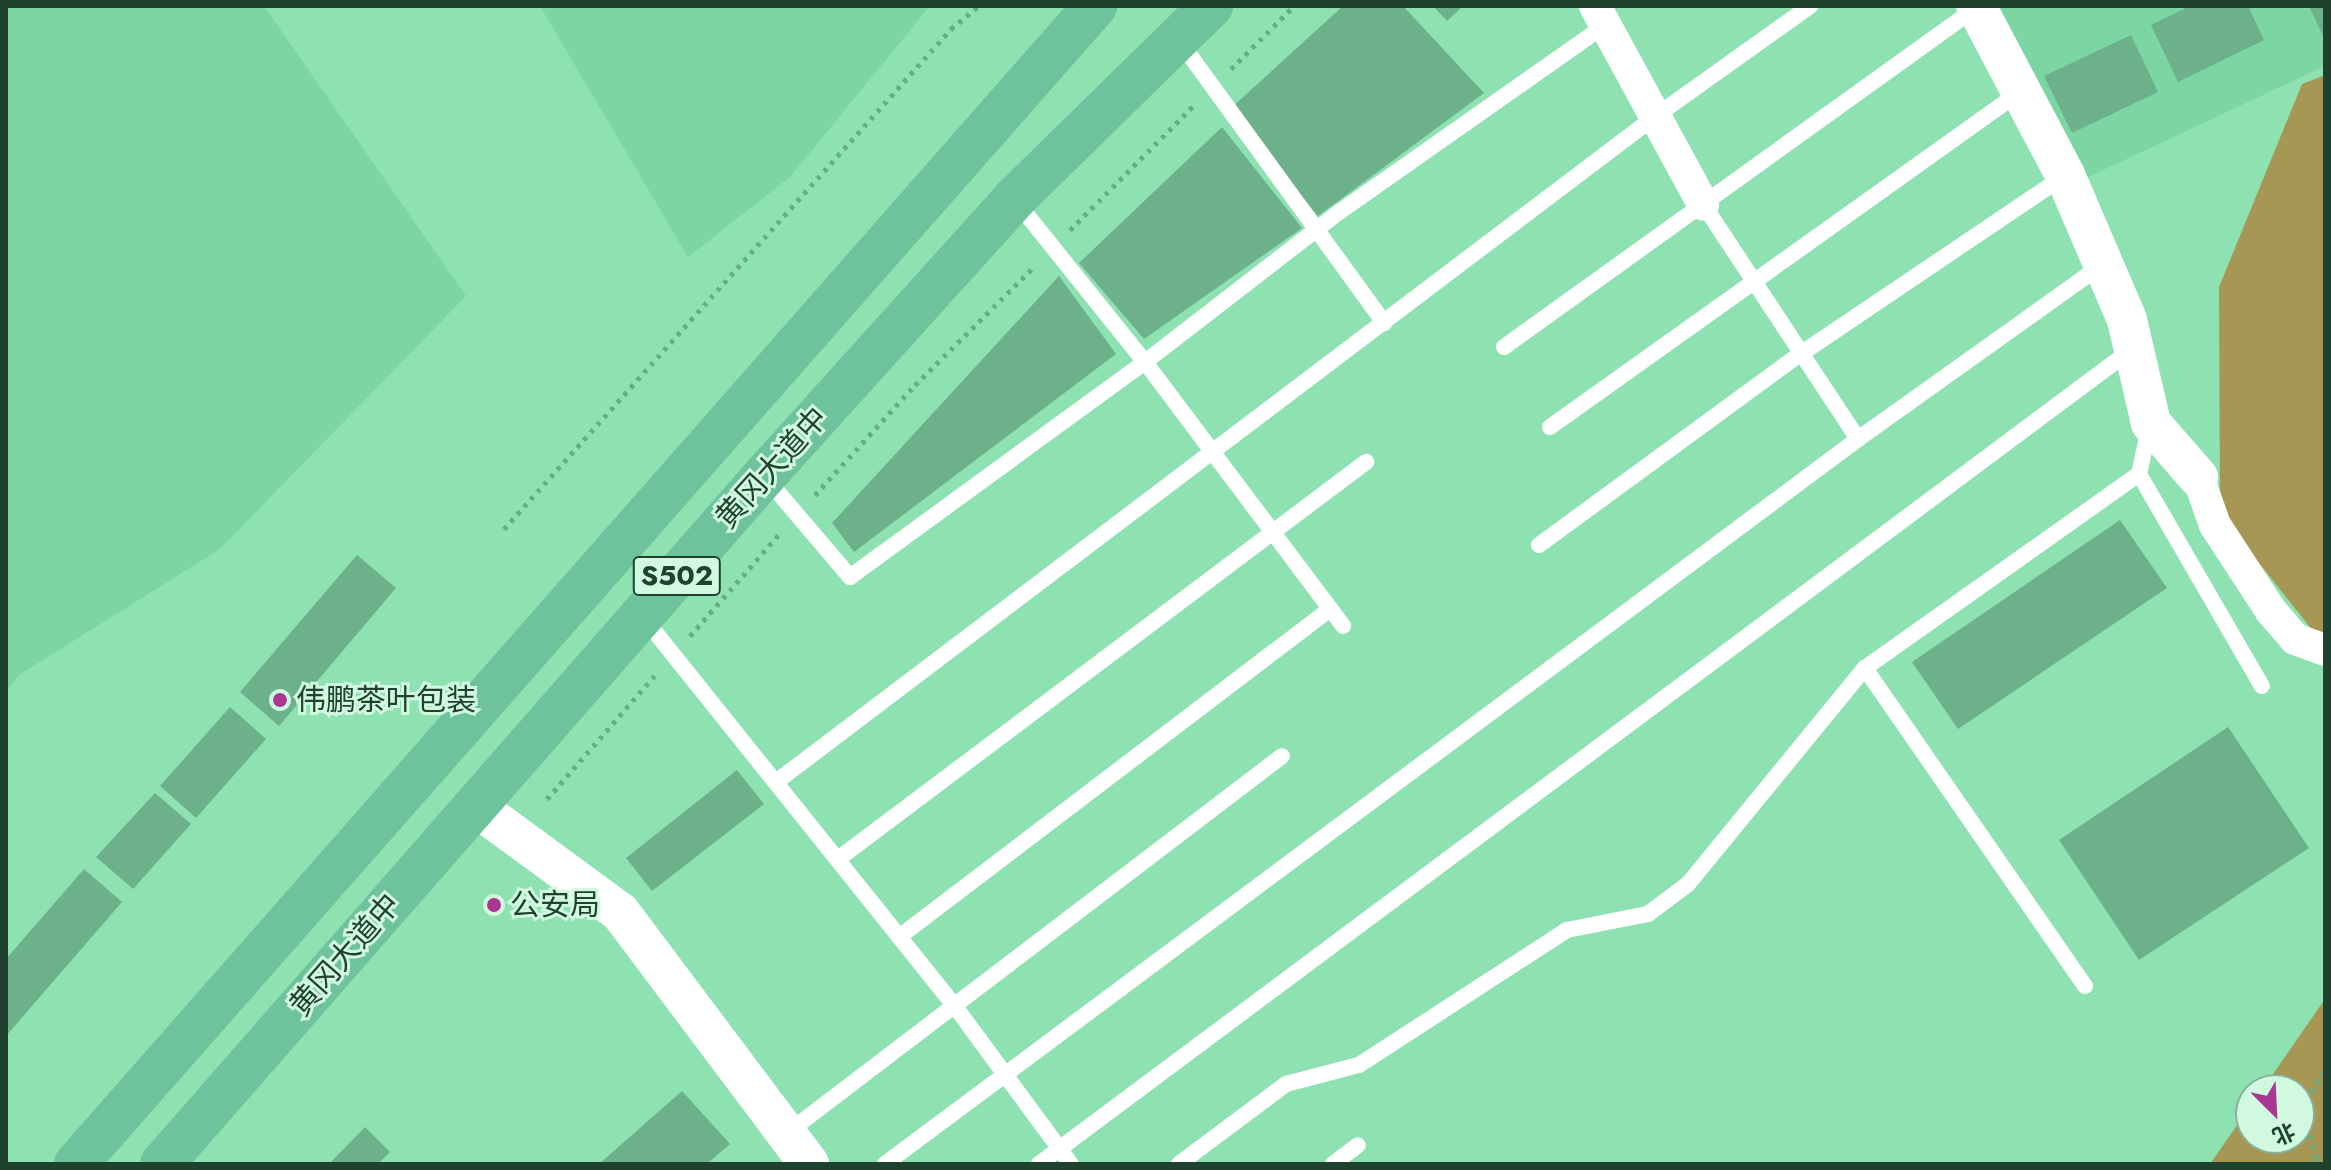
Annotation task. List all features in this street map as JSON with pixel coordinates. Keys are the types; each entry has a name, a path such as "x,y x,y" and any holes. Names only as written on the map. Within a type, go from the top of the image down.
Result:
{"main road":[{"name":"黄冈大道中","path":"76,1164 1095,6"},
{"name":"黄冈大道中","path":"162,1164 764,476 1014,199 1211,6"}],"street":[{"path":"1977,7 2065,175 2103,264 2133,349 2151,423 2198,477 2215,525 2271,611 2295,639 2325,650"},
{"path":"1600,16 1653,118 1703,204"},
{"path":"475,806 620,912 797,1149"}],"lane":[{"path":"776,782 1653,118 1810,6"},
{"path":"1504,347 1977,7"},
{"path":"764,476 795,517 850,577 1145,362 1600,16"},
{"path":"1177,37 1210,89 1384,323"},
{"path":"1550,427 2021,91"},
{"path":"1539,545 1799,355 2065,175"},
{"path":"1014,199 1051,249 1145,362 1343,626"},
{"path":"1703,204 1799,355 1858,439"},
{"path":"885,1164 1858,439 2103,264"},
{"path":"1039,1164 2133,349"},
{"path":"1179,1164 1286,1084 1359,1065 1567,930 1648,914 1688,884 1865,668 2139,474 2151,423"},
{"path":"838,859 1366,462"},
{"path":"2139,474 2262,686"},
{"path":"899,937 1330,609"},
{"path":"642,616 954,1005 1071,1164"},
{"path":"1865,668 2085,986"},
{"path":"797,1149 954,1005 1282,756"},
{"path":"1333,1164 1358,1145"}],"path":[{"path":"504,529 951,29 978,6"},
{"path":"547,799 915,385 1294,6"},
{"path":"2315,1164 2317,1158 2301,1109 2325,1071"}],"shaded area":[{"path":"6,6 264,6 466,296 220,549 19,675 6,692"},
{"path":"540,6 930,6 790,177 688,257"},
{"path":"1988,6 2325,6 2325,66 2082,180"},
{"path":"2325,75 2325,646 2220,514 2219,287 2302,84"},
{"path":"2325,999 2325,1164 2210,1164 2235,1128 2235,1154 2315,1154 2315,1074 2273,1074"}],"building":[{"path":"1343,6 1403,6 1484,93 1318,216 1230,109"},
{"path":"1433,6 1463,6 1447,21"},
{"path":"2190,6 2248,6 2264,40 2178,82 2151,25"},
{"path":"2309,6 2325,6 2325,40"},
{"path":"2131,35 2158,92 2072,133 2044,76"},
{"path":"1222,127 1302,228 1144,339 1079,263"},
{"path":"1059,276 1116,354 854,552 832,523"},
{"path":"2120,520 2167,588 1958,729 1912,662"},
{"path":"357,555 396,588 279,726 240,692"},
{"path":"230,707 266,739 196,818 160,786"},
{"path":"2228,727 2309,848 2139,960 2059,840"},
{"path":"737,770 764,804 652,891 626,858"},
{"path":"155,793 191,824 133,889 96,857"},
{"path":"84,869 122,902 6,1036 6,959"},
{"path":"682,1091 730,1144 707,1164 599,1164"},
{"path":"365,1127 390,1152 378,1164 329,1164"}],"place":[{"name":"伟鹏茶叶包装","path":"280,700"},
{"name":"公安局","path":"494,905"}]}
